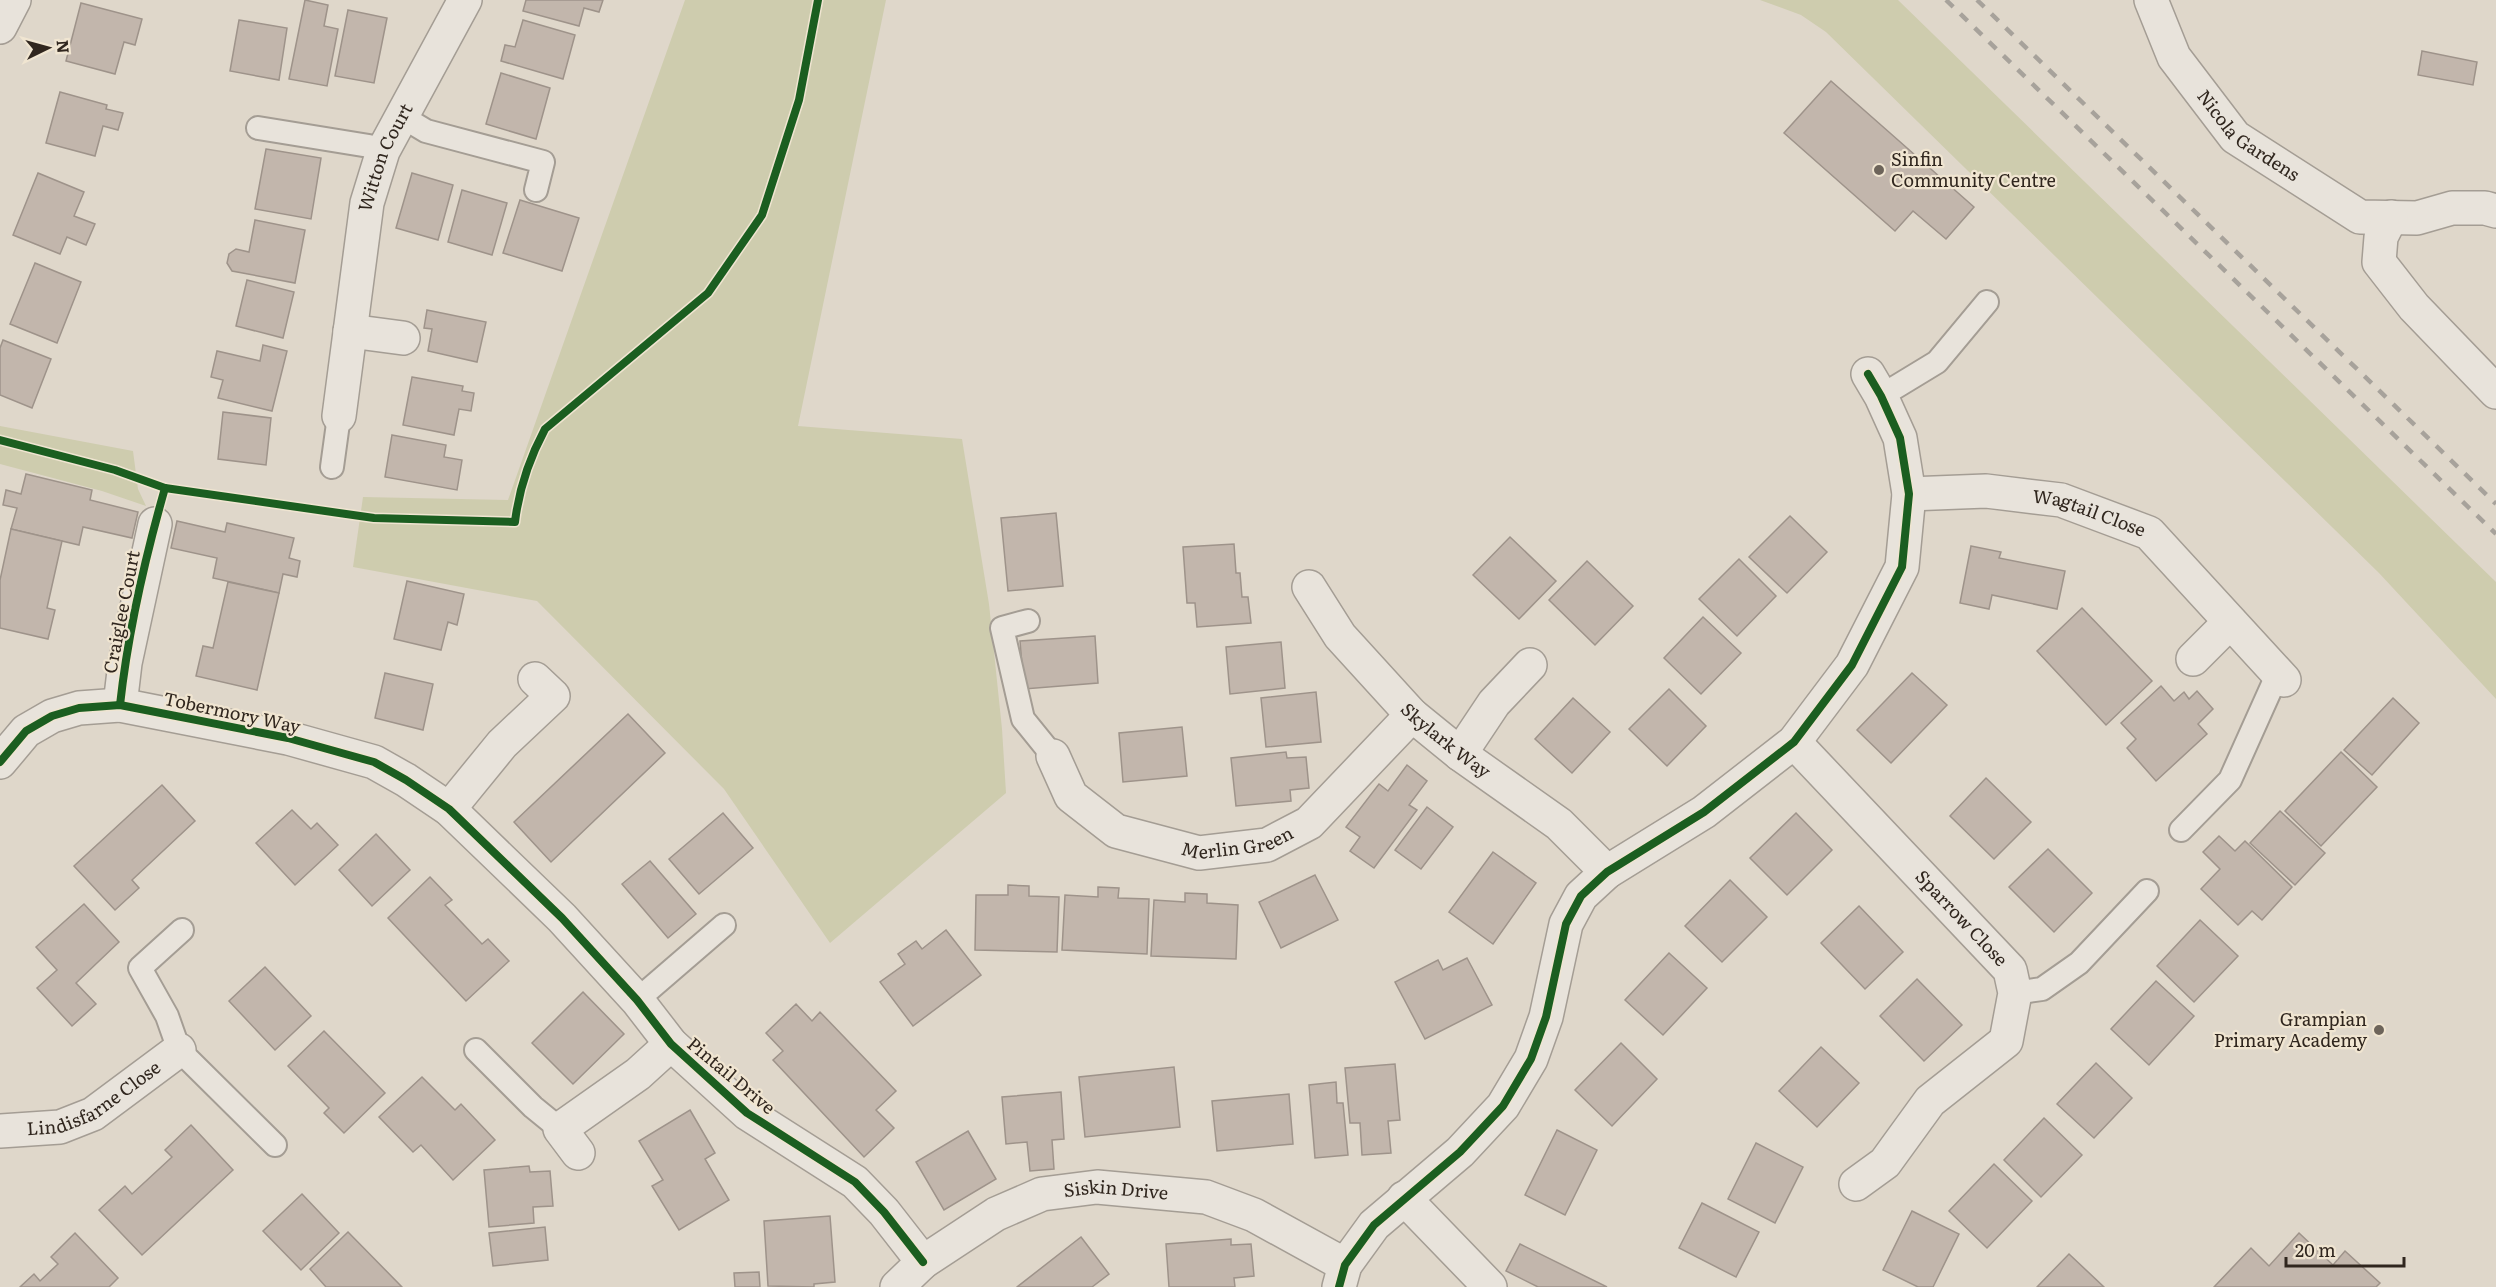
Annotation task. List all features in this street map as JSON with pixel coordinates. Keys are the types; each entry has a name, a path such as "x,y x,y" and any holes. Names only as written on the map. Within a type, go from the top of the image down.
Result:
{"street":[{"path":"0,27 14,0"},
{"name":"Witton Court","path":"339,416 367,204 383,152 465,0"},
{"name":"Nicola Gardens","path":"2151,0 2174,57 2235,137 2360,218 2417,218 2452,208 2486,208 2496,211"},
{"path":"2391,217 2380,237 2379,262 2414,307 2496,392"},
{"path":"350,331 403,338"},
{"path":"1342,1276 1374,1225 1460,1152 1503,1106 1531,1059 1546,1017 1566,924 1581,896 1607,872 1704,812 1794,742 1852,665 1902,567 1908,494 1900,438 1875,385"},
{"name":"Wagtail Close","path":"1908,494 1986,491 2061,500 2149,533 2281,676"},
{"name":"Craiglee Court","path":"120,705 125,663 155,524"},
{"name":"Skylark Way","path":"1309,586 1340,636 1412,715 1460,754 1559,824 1607,872"},
{"path":"2193,659 2230,622"},
{"path":"1460,754 1494,703 1530,665"},
{"path":"449,809 502,744 553,696 536,679"},
{"name":"Tobermory Way","path":"0,762 26,731 52,716 79,708 120,705 288,738 374,762 406,780 449,809 562,918"},
{"name":"Merlin Green","path":"1053,756 1071,796 1116,831 1200,853 1267,845 1309,823 1412,715"},
{"name":"Sparrow Close","path":"1794,742 2010,970 2015,993 2006,1041 1930,1101 1885,1163 1856,1184"},
{"name":"Pintail Drive","path":"562,918 637,1000 671,1044 747,1113 855,1182 884,1212 923,1263"},
{"path":"569,1141 671,1044"},
{"name":"Lindisfarne Close","path":"0,1131 60,1127 93,1114 179,1050"},
{"name":"Siskin Drive","path":"897,1287 923,1263 996,1214 1042,1194 1097,1187 1206,1197 1254,1215 1342,1276"},
{"path":"1404,1198 1490,1287"}],"lane":[{"path":"401,116 426,131 543,162 536,190"},
{"path":"258,129 369,146 383,152"},
{"path":"1875,385 1937,362 1987,302"},
{"path":"332,467 339,416"},
{"path":"1028,621 1002,628 1023,719 1053,756"},
{"path":"2181,830 2230,780 2281,676"},
{"path":"2015,993 2042,989 2079,963 2147,891"},
{"path":"637,1000 724,924"},
{"path":"182,930 140,968 167,1016 179,1050 275,1145"},
{"path":"476,1050 569,1141"}],"shaded area":[{"path":"685,0 886,0 798,426 962,439 989,604 1006,793 830,943 724,789 537,601 353,567 363,497 508,500"},
{"path":"1760,0 1898,0 2496,582 2496,699 2379,573 1826,32 1801,15"},
{"path":"0,426 133,451 138,489 146,506 102,491 0,464"}],"building":[{"path":"305,0 328,5 324,26 338,29 327,86 289,79"},
{"path":"526,0 603,0 599,12 584,8 579,26 523,11"},
{"path":"81,3 142,19 135,45 124,42 115,74 66,61"},
{"path":"348,10 387,18 374,83 335,76"},
{"path":"239,20 287,28 279,80 230,71"},
{"path":"523,20 575,35 563,79 501,61 505,45 515,47"},
{"path":"2422,51 2477,62 2473,85 2418,75"},
{"path":"501,73 550,88 536,139 486,124"},
{"name":"Sinfin Community Centre","path":"1831,81 1974,207 1946,239 1913,211 1895,231 1784,133"},
{"path":"60,92 107,105 106,109 123,113 118,130 103,126 95,156 46,143"},
{"path":"266,149 321,158 311,219 255,209"},
{"path":"38,173 84,192 74,216 95,224 86,245 67,237 60,254 13,235"},
{"path":"412,173 453,185 438,240 396,228"},
{"path":"462,190 507,203 492,255 448,242"},
{"path":"520,200 579,218 562,271 503,253"},
{"path":"255,220 305,230 295,283 232,271 227,263 229,254 236,249 249,252"},
{"path":"35,263 81,282 57,343 10,324"},
{"path":"247,280 294,292 283,338 236,326"},
{"path":"427,310 486,322 477,362 428,351 432,329 424,328"},
{"path":"3,340 51,359 32,408 0,395 0,348"},
{"path":"263,345 287,351 272,411 218,398 223,380 211,377 217,351 260,361"},
{"path":"412,377 463,386 462,391 474,393 471,411 459,409 454,435 403,425"},
{"path":"223,412 271,418 266,465 218,459"},
{"path":"392,435 446,445 444,457 462,460 457,490 385,477"},
{"path":"26,474 92,490 90,500 138,512 132,538 83,527 79,545 11,529 17,508 3,505 6,490 21,494"},
{"path":"1056,513 1063,586 1008,591 1001,518"},
{"path":"1790,516 1827,552 1787,593 1749,557"},
{"path":"177,521 225,532 227,523 294,538 289,558 300,561 297,577 283,574 279,593 213,578 217,558 171,548"},
{"path":"11,529 62,541 47,608 55,610 48,639 0,628 0,580"},
{"path":"1510,537 1556,581 1519,619 1473,575"},
{"path":"1234,544 1236,573 1240,573 1242,597 1248,597 1251,623 1197,627 1195,603 1187,603 1183,547"},
{"path":"1971,546 2001,552 1999,558 2065,571 2057,609 1992,595 1989,609 1960,603"},
{"path":"1739,559 1776,596 1737,636 1699,599"},
{"path":"1587,561 1633,606 1595,645 1549,600"},
{"path":"407,581 464,594 457,625 448,622 441,650 394,639"},
{"path":"228,582 279,593 257,690 196,676 203,646 213,648"},
{"path":"2082,608 2152,681 2106,725 2037,651"},
{"path":"1703,617 1741,653 1701,694 1664,658"},
{"path":"1095,636 1098,683 1024,689 1020,641"},
{"path":"1281,642 1285,688 1230,694 1226,647"},
{"path":"385,673 433,684 423,730 375,718"},
{"path":"1912,673 1947,705 1891,763 1857,730"},
{"path":"2161,686 2174,701 2184,692 2189,699 2197,691 2213,709 2198,724 2207,734 2156,781 2127,748 2136,739 2121,723"},
{"path":"1669,689 1706,726 1667,766 1629,729"},
{"path":"1316,692 1321,742 1266,747 1261,698"},
{"path":"1573,698 1610,732 1572,773 1535,739"},
{"path":"2393,698 2419,723 2372,775 2344,750"},
{"path":"628,714 665,753 551,862 514,822"},
{"path":"1182,727 1187,776 1123,782 1119,733"},
{"path":"1286,752 1287,758 1306,757 1309,788 1290,790 1291,801 1236,806 1231,758"},
{"path":"2341,752 2377,787 2321,846 2285,811"},
{"path":"1407,765 1427,781 1409,805 1417,810 1374,868 1350,851 1360,837 1346,827 1379,784 1388,791"},
{"path":"1986,778 2031,822 1994,859 1950,816"},
{"path":"162,785 195,821 132,880 139,888 115,910 74,866"},
{"path":"1427,807 1453,827 1421,869 1395,850"},
{"path":"292,810 311,829 317,823 338,845 295,885 256,843"},
{"path":"2280,811 2325,853 2295,885 2250,843"},
{"path":"723,813 753,848 699,894 669,859"},
{"path":"1796,813 1832,850 1787,895 1750,858"},
{"path":"376,834 410,870 372,906 339,870"},
{"path":"2219,836 2235,851 2245,841 2292,887 2262,920 2252,911 2238,925 2201,889 2220,869 2203,852"},
{"path":"2048,849 2092,893 2054,932 2009,887"},
{"path":"1493,852 1536,883 1493,944 1449,912"},
{"path":"650,861 696,914 668,938 622,884"},
{"path":"1315,875 1338,920 1281,948 1259,902"},
{"path":"430,877 452,900 445,905 482,944 488,939 509,961 466,1001 388,918"},
{"path":"1730,880 1767,917 1722,962 1685,926"},
{"path":"1008,885 1029,886 1029,896 1059,897 1057,952 975,950 976,895 1008,895"},
{"path":"1098,887 1119,888 1118,898 1149,899 1147,954 1062,950 1065,895 1098,897"},
{"path":"1185,893 1207,894 1207,903 1238,905 1236,959 1151,956 1154,900 1185,902"},
{"path":"84,904 119,942 76,983 96,1004 72,1026 37,988 57,970 36,947"},
{"path":"1859,906 1903,952 1865,989 1821,943"},
{"path":"2200,920 2238,956 2194,1002 2157,966"},
{"path":"946,930 981,975 913,1026 880,982 905,964 898,954 916,941 922,949"},
{"path":"1669,953 1707,988 1663,1035 1625,1000"},
{"path":"1467,958 1492,1005 1425,1039 1395,982 1438,960 1443,970"},
{"path":"265,967 311,1016 275,1050 229,1001"},
{"path":"1917,979 1962,1025 1924,1061 1880,1016"},
{"path":"2156,981 2194,1016 2149,1065 2111,1029"},
{"path":"583,992 624,1034 573,1084 532,1043"},
{"path":"796,1004 812,1021 820,1012 896,1091 876,1110 894,1128 864,1157 773,1060 783,1051 766,1033"},
{"path":"324,1031 385,1093 344,1133 324,1113 329,1108 288,1066"},
{"path":"1621,1043 1657,1079 1612,1126 1575,1090"},
{"path":"1821,1047 1859,1083 1817,1127 1779,1091"},
{"path":"2096,1063 2132,1098 2094,1138 2057,1104"},
{"path":"1395,1064 1400,1120 1388,1121 1391,1153 1362,1155 1360,1123 1350,1123 1345,1068"},
{"path":"1174,1067 1180,1127 1085,1137 1079,1077"},
{"path":"422,1077 455,1110 461,1104 495,1140 453,1180 421,1145 413,1152 379,1117"},
{"path":"1336,1082 1337,1103 1343,1103 1348,1155 1315,1158 1309,1085"},
{"path":"1061,1092 1064,1139 1052,1140 1054,1169 1030,1171 1027,1142 1006,1144 1002,1097"},
{"path":"1289,1094 1293,1144 1217,1151 1212,1101"},
{"path":"690,1110 715,1153 705,1159 729,1200 679,1230 652,1186 663,1180 639,1141"},
{"path":"2044,1118 2082,1155 2041,1197 2004,1160"},
{"path":"191,1125 233,1170 142,1255 99,1210 125,1186 132,1194 172,1157 165,1150"},
{"path":"1557,1130 1597,1150 1565,1215 1525,1195"},
{"path":"968,1131 996,1179 944,1210 916,1162"},
{"path":"1756,1143 1803,1167 1775,1223 1728,1199"},
{"path":"1994,1164 2032,1201 1987,1248 1949,1211"},
{"path":"529,1166 530,1172 550,1171 553,1206 533,1207 534,1223 489,1227 484,1170"},
{"path":"302,1194 339,1233 301,1270 263,1231"},
{"path":"1702,1203 1759,1232 1736,1277 1679,1248"},
{"path":"1912,1211 1959,1234 1933,1287 1918,1287 1883,1270"},
{"path":"830,1216 835,1282 814,1284 814,1287 768,1286 764,1221"},
{"path":"545,1227 548,1260 493,1266 489,1233"},
{"path":"348,1232 402,1287 326,1287 310,1269"},
{"path":"75,1233 118,1278 109,1287 20,1287 34,1274 40,1281 58,1264 51,1257"},
{"path":"2299,1233 2333,1265 2345,1251 2380,1283 2376,1287 2214,1287 2251,1248 2269,1266"},
{"path":"1081,1237 1109,1274 1092,1287 1017,1287"},
{"path":"1231,1239 1231,1245 1251,1244 1254,1276 1234,1278 1235,1287 1169,1287 1166,1244"},
{"path":"1520,1244 1607,1287 1538,1287 1506,1271"},
{"path":"2069,1254 2104,1287 2037,1287"},
{"path":"759,1272 760,1287 735,1287 734,1273"}],"railway":[{"path":"1946,0 2496,534"},
{"path":"1977,0 2496,504"}],"cycle path":[{"path":"120,705 138,595 165,488 374,518 515,522 526,474 545,429 708,293 762,215 799,100 818,0"},
{"path":"1339,1287 1345,1265 1374,1225 1460,1152 1503,1106 1531,1059 1546,1017 1566,924 1581,896 1607,872 1704,812 1794,742 1852,665 1902,567 1909,494 1900,438 1868,374"},
{"path":"0,440 115,470 165,488"},
{"path":"0,762 26,731 52,716 79,708 120,705 288,738 374,762 449,809 562,918 637,1000 671,1044 747,1113 855,1182 884,1212 923,1262"}],"place":[{"name":"Sinfin Community Centre","path":"1879,170"},
{"name":"Grampian Primary Academy","path":"2379,1030"}]}
